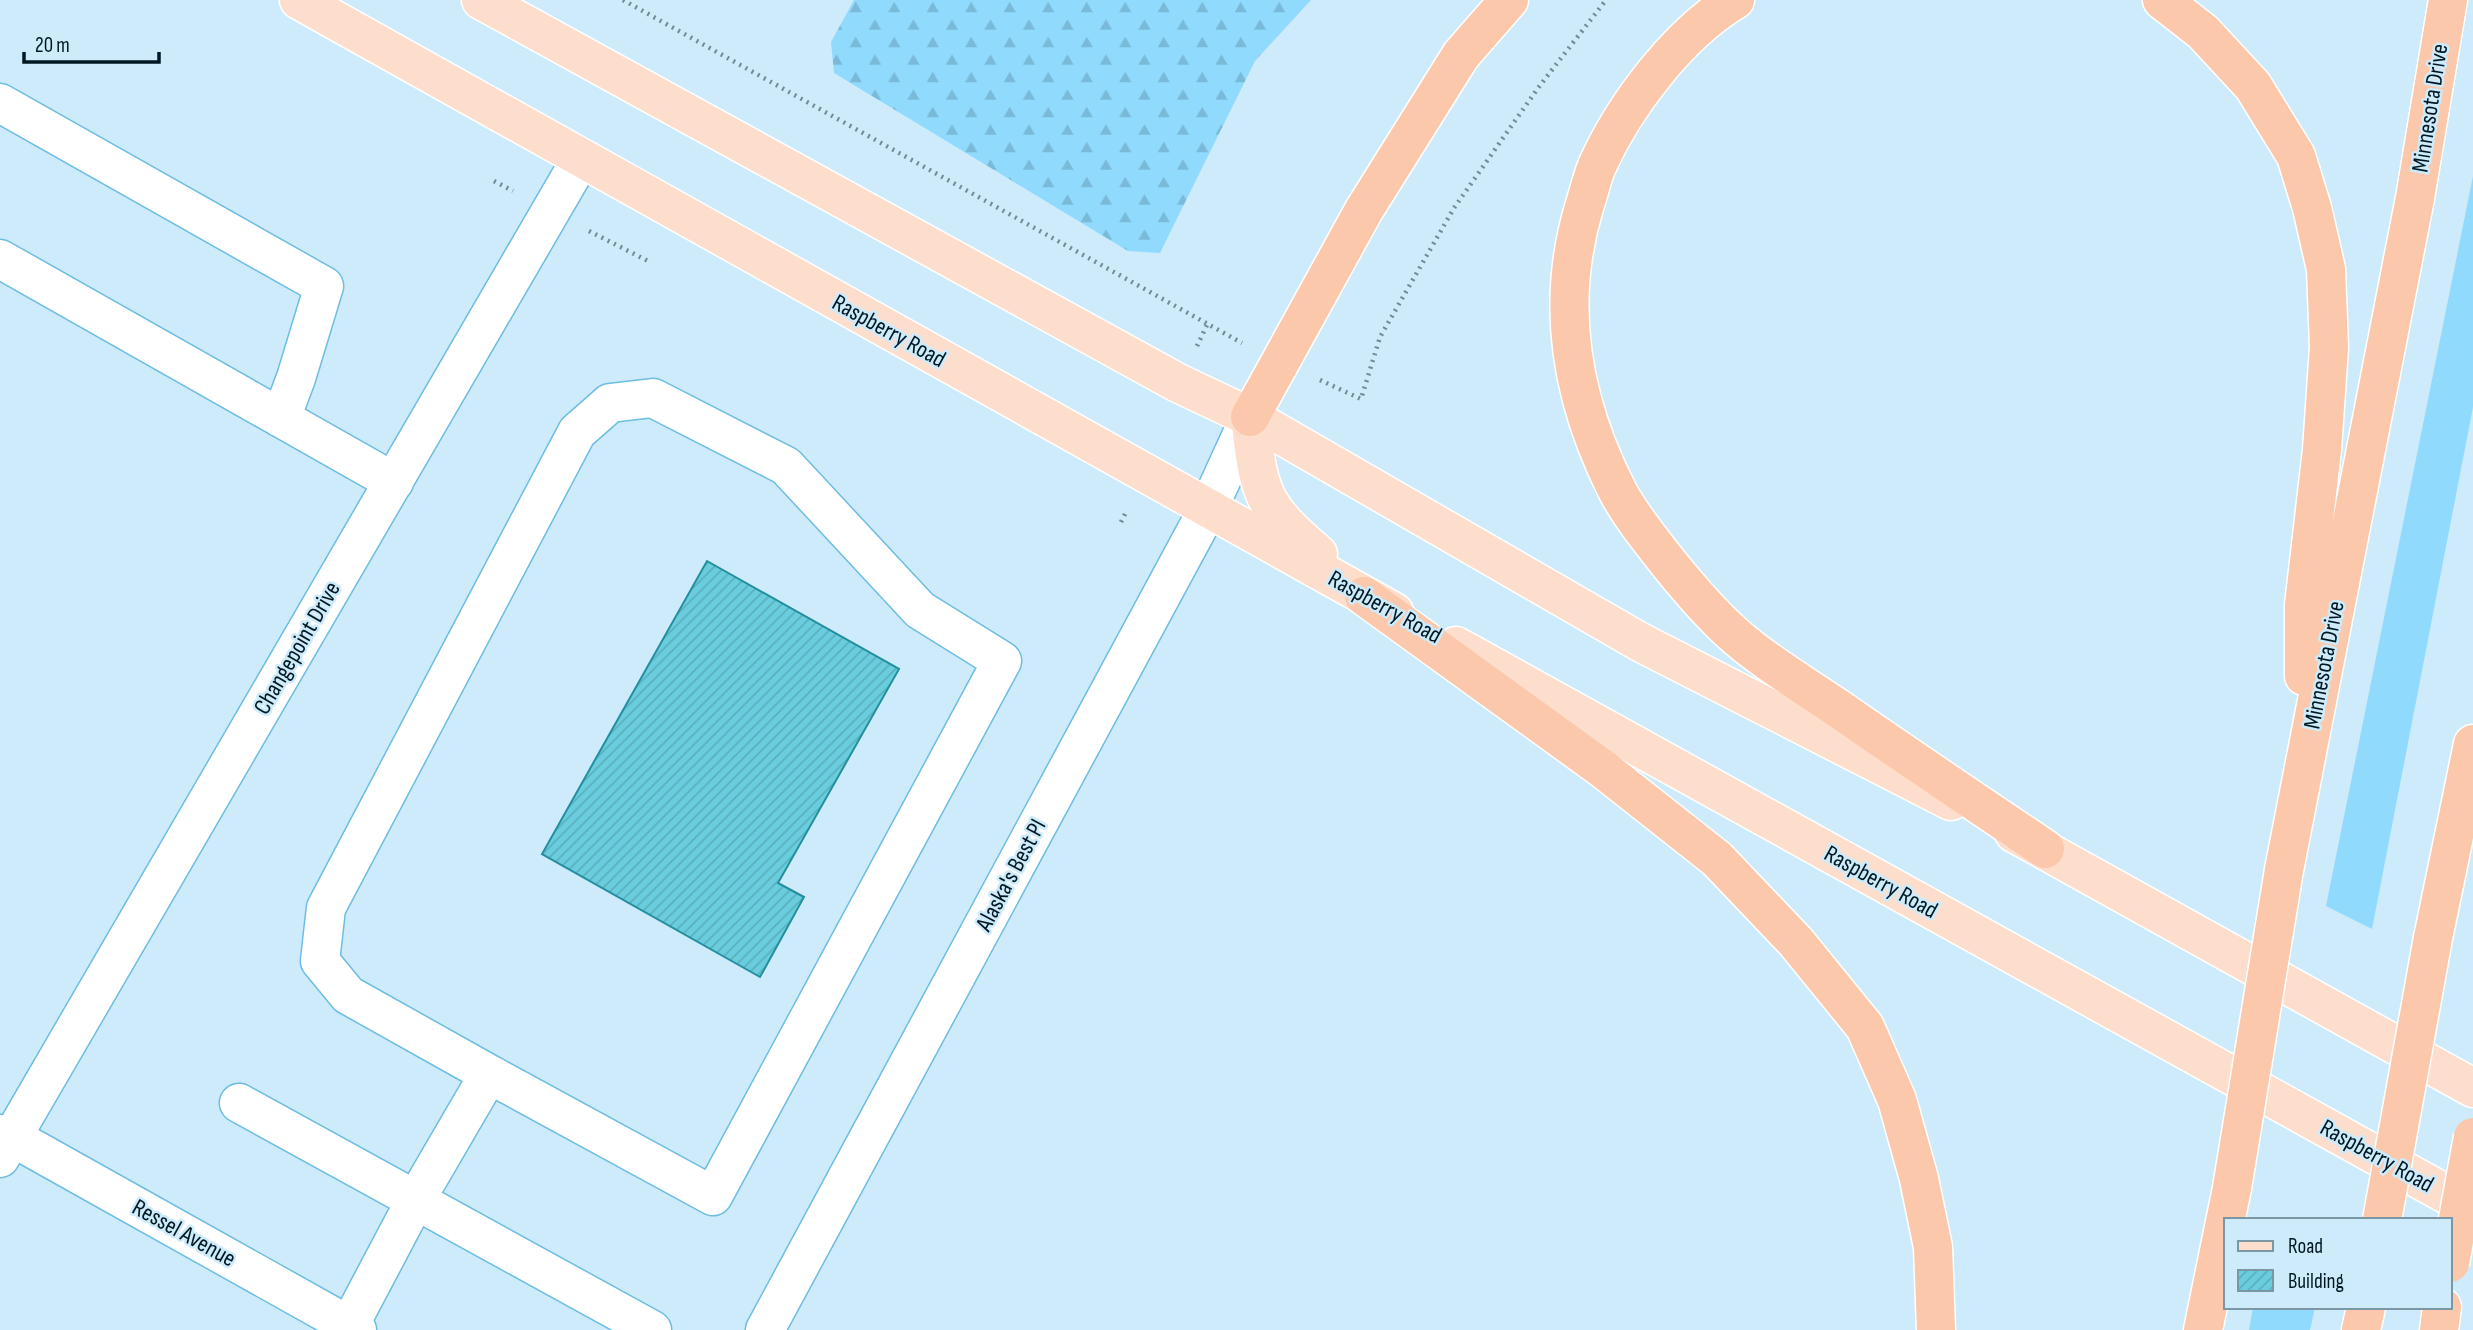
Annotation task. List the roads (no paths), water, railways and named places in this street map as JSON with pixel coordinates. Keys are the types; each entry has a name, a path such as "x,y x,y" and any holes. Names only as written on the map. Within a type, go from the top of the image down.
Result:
{"highway":[{"path":"1250,417 1364,210 1461,55 1509,0"},
{"path":"1735,0 1673,49 1629,110 1596,167 1577,231 1570,294 1569,341 1581,398 1598,448 1619,493 1642,530 1689,588 1739,639 2045,849"},
{"path":"2162,0 2203,32 2253,86 2296,156 2312,208 2326,270 2329,347 2322,450 2304,605 2304,765"},
{"name":"Minnesota Drive","path":"2226,1218 2284,870 2415,198 2448,0"},
{"path":"1364,596 1602,769 1717,859 1796,942 1865,1027 1897,1100 1919,1179 1933,1247 1936,1330"},
{"path":"2382,1218 2433,938 2473,744"},
{"path":"2452,1252 2473,1137"},
{"name":"Minnesota Drive","path":"2203,1330 2224,1227"},
{"path":"2361,1330 2366,1309"}],"main road":[{"name":"Raspberry Road","path":"299,0 1364,596 2473,1209"},
{"path":"481,0 1178,383 1250,417 1640,642 2045,849 2473,1088"},
{"path":"1250,417 1258,470 1268,501 1288,527 1364,596"}],"street":[{"path":"0,103 324,286 281,418"},
{"name":"Changepoint Drive","path":"4,1143 581,159"},
{"path":"0,259 394,482"},
{"path":"653,398 786,467 920,610 1002,661 713,1196 489,1074 348,995 320,961 326,908 577,432 610,403 653,398"},
{"name":"Alaska's Best PI","path":"765,1330 1208,509 1250,417"},
{"path":"353,1328 415,1201 489,1074"},
{"path":"239,1103 652,1330"},
{"name":"Ressel Avenue","path":"4,1143 353,1328"}]}
